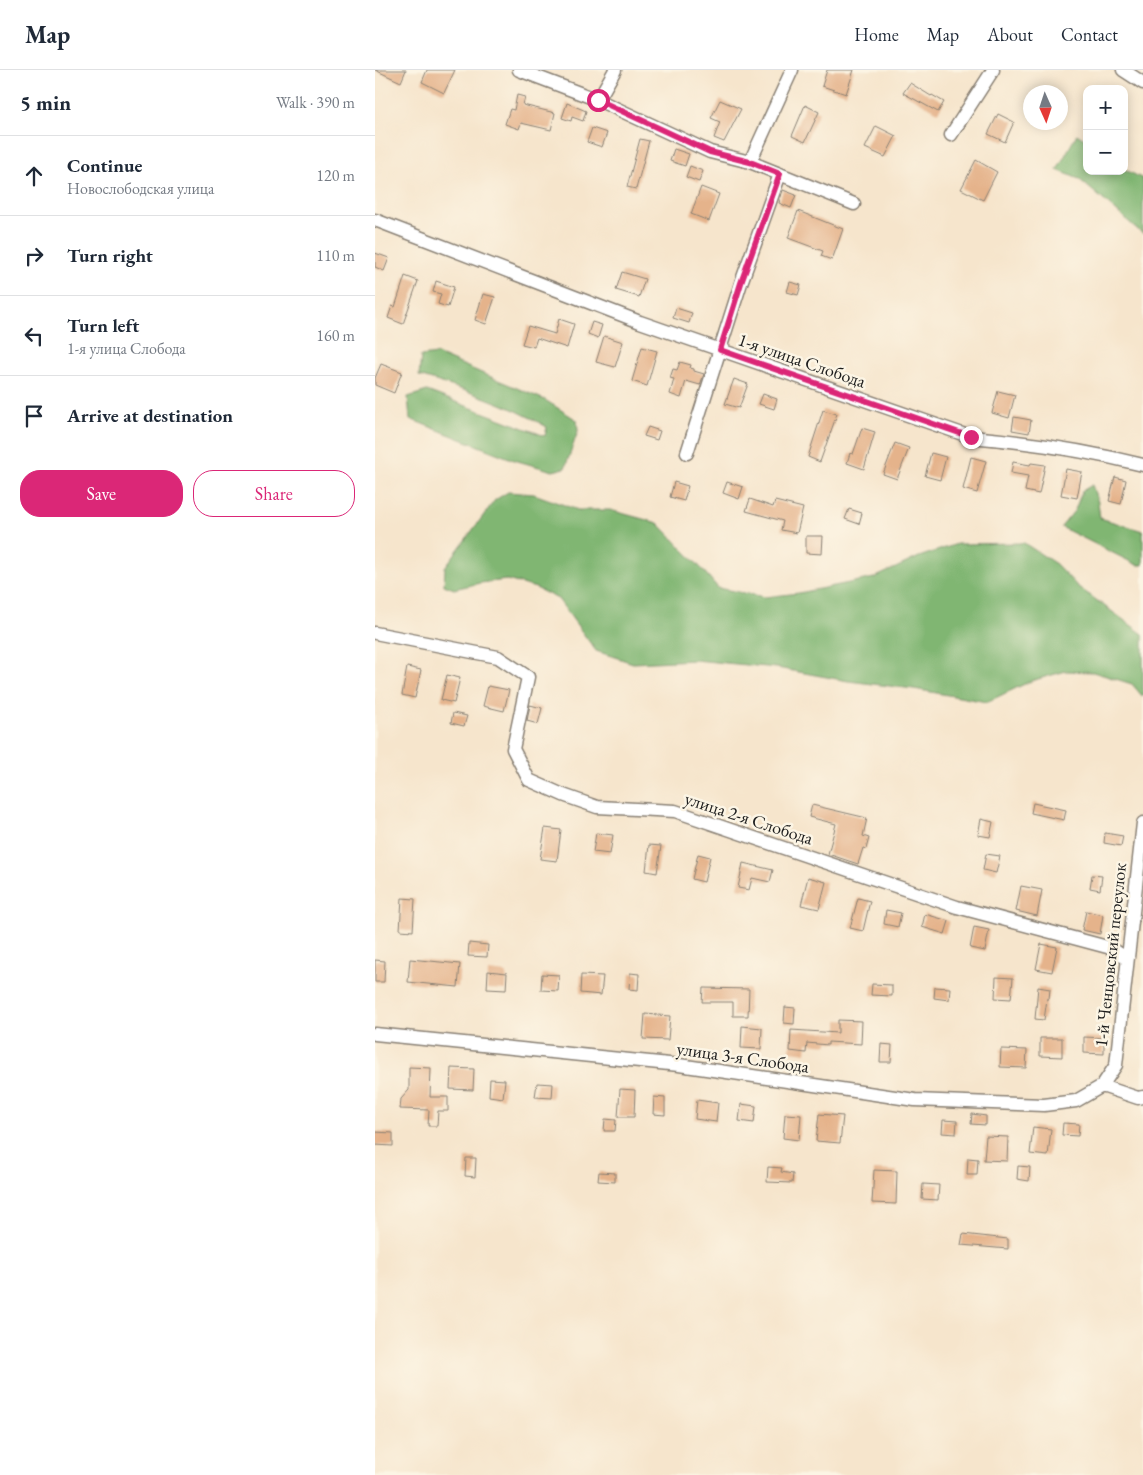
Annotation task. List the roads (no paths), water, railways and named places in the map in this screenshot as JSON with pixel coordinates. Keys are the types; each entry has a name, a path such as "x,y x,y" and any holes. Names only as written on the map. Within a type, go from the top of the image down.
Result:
{"street":[{"path":"519,70 598,100 710,152 750,162 854,204"},
{"path":"598,100 615,70"},
{"path":"750,162 792,70"},
{"path":"951,134 993,70"},
{"path":"1123,70 1143,83"},
{"path":"687,453 741,283 780,174"},
{"name":"1-я улица Слобода","path":"375,220 640,322 971,437 1006,440 1113,458 1143,466"},
{"name":"улица 2-я Слобода","path":"375,633 498,657 528,677 513,749 529,780 563,795 597,807 675,811 957,907 1111,948 1127,959"},
{"name":"1-й Ченцовский переулок","path":"1101,1086 1116,1065 1143,823"},
{"name":"улица 3-я Слобода","path":"375,1034 679,1065 915,1100 1044,1104 1076,1101 1101,1086"},
{"path":"1101,1086 1138,1098 1143,1097"}]}
